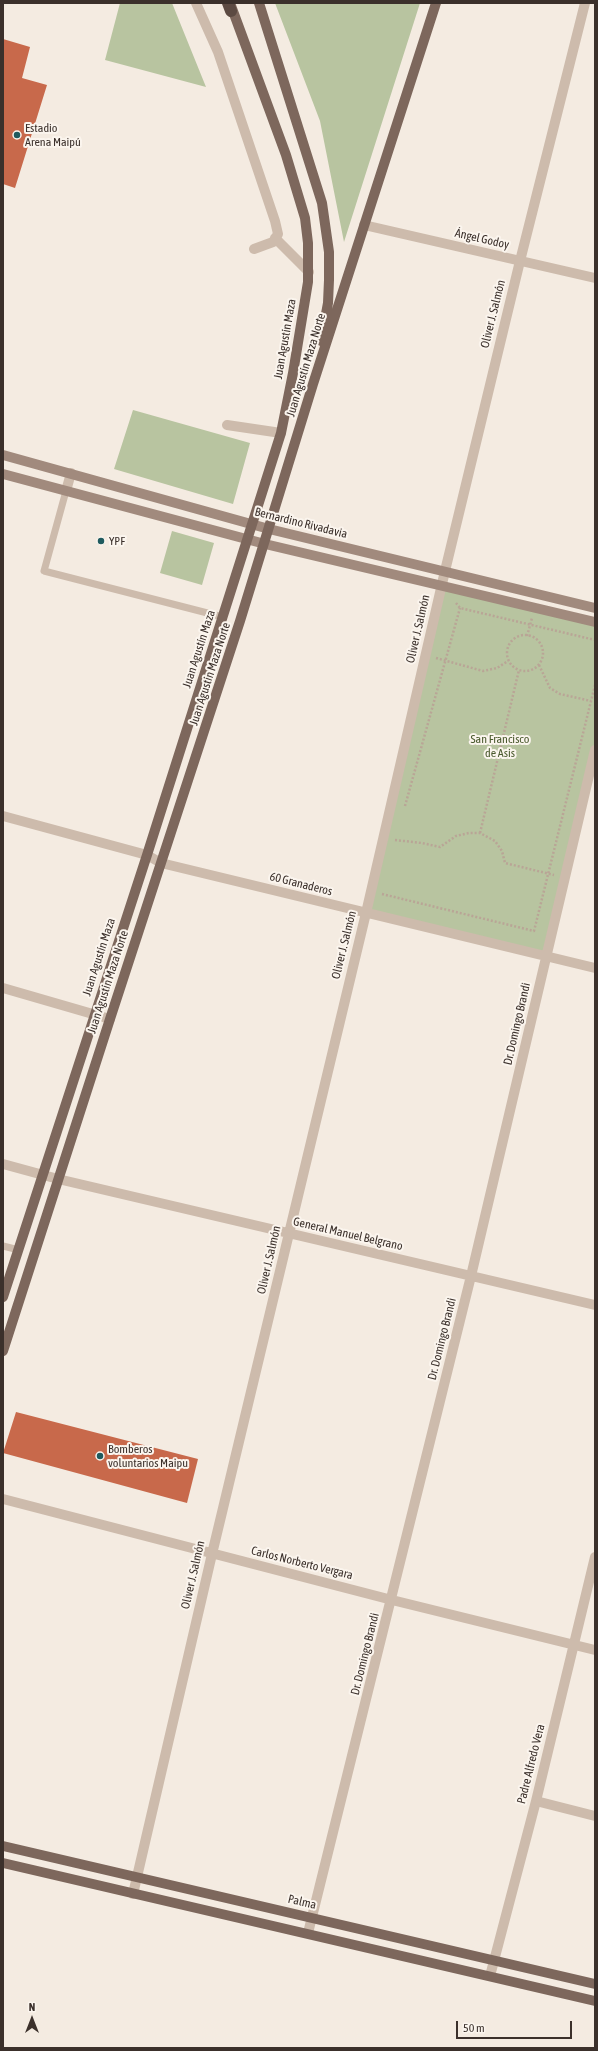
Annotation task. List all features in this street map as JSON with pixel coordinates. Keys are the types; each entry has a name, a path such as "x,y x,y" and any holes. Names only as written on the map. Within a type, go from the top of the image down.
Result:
{"main road":[{"path":"259,3 322,203 329,252 328,303 313,384"},
{"name":"Juan Agustín Maza Norte","path":"3,1351 265,544 313,384 436,3"},
{"name":"Juan Agustín Maza","path":"3,1297 147,855 281,433 309,272 308,243 305,218 288,162 230,6"},
{"name":"Palma","path":"3,1846 595,1984"},
{"path":"3,1863 595,2001"}],"street":[{"path":"196,3 218,52 273,213 278,234 273,242 254,248"},
{"name":"Oliver J. Salmón","path":"133,1894 288,1233 366,913 441,586 520,261 585,3"},
{"name":"Ángel Godoy","path":"364,225 595,278"},
{"path":"276,238 309,272"},
{"path":"227,425 281,433"},
{"name":"Bernardino Rivadavia","path":"3,455 269,529 595,608"},
{"path":"66,491 71,473"},
{"path":"3,474 265,544 595,622"},
{"name":"Dr. Domingo Brandi","path":"308,1933 392,1600 471,1276 595,750"},
{"name":"60 Granaderos","path":"3,816 147,855 161,863 595,968"},
{"path":"3,988 110,1019"},
{"name":"General Manuel Belgrano","path":"3,1164 58,1179 595,1305"},
{"name":"Carlos Norberto Vergara","path":"3,1499 392,1600 595,1650"},
{"name":"Padre Alfredo Vera","path":"490,1976 536,1801 595,1557"},
{"path":"536,1801 595,1816"}],"lane":[{"path":"66,491 44,571 222,616"},
{"path":"3,1246 19,1250"}],"path":[{"path":"404,810 460,608 595,640"},
{"path":"528,636 531,624"},
{"path":"516,636 528,636 537,639 543,646 544,654 542,662 529,671 519,670 508,660 506,652 510,642 516,636"},
{"path":"445,660 483,671 497,668 508,660"},
{"path":"539,665 550,688 560,694 591,701"},
{"path":"480,834 519,670"},
{"path":"383,887 381,894 534,931 595,685"},
{"path":"394,847 398,833"},
{"path":"396,840 440,847 456,836 469,833 480,834 495,841 502,852 505,862 548,874"}],"green space":[{"path":"120,3 172,3 206,87 105,60"},
{"path":"275,3 420,3 344,242 320,121"},
{"path":"133,410 250,443 233,504 114,469"},
{"path":"172,531 214,543 202,585 160,573"},
{"name":"San Francisco de Asis","path":"441,586 595,622 595,750 546,957 366,913"}],"building":[{"name":"Estadio Arena Maipú","path":"3,39 30,47 22,78 47,85 15,188 3,184"},
{"name":"Bomberos voluntarios Maipu","path":"16,1412 198,1459 187,1503 3,1453"}],"place":[{"name":"Estadio Arena Maipú","path":"17,135"},
{"name":"YPF","path":"101,541"},
{"name":"Bomberos voluntarios Maipu","path":"100,1456"}]}
